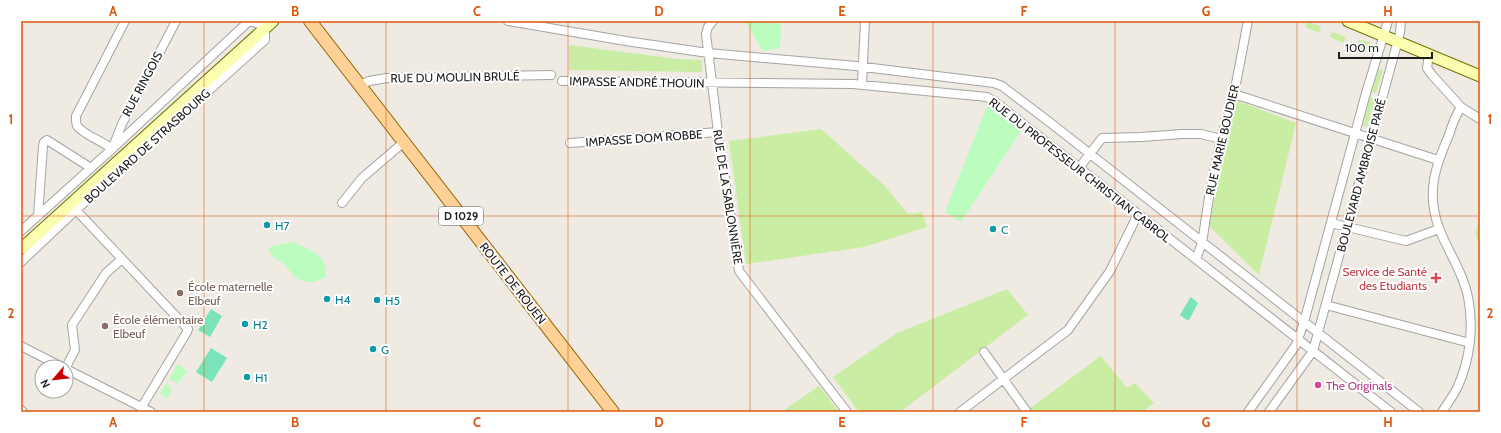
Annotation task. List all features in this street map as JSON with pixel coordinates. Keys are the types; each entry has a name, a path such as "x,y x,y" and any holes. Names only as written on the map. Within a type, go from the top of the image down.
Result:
{"main road":[{"name":"ROUTE DE ROUEN","path":"310,21 612,412"},
{"path":"1348,21 1480,76"},
{"name":"BOULEVARD DE STRASBOURG","path":"21,243 266,24"},
{"name":"BOULEVARD DE STRASBOURG","path":"21,250 266,24"}],"street":[{"path":"112,150 104,143 78,128 76,116 126,21"},
{"name":"RUE RINGOIS","path":"112,150 122,124 176,21"},
{"name":"BOULEVARD DE STRASBOURG","path":"21,231 112,150 249,21 266,24 265,40 76,210 21,262"},
{"path":"508,21 708,53 863,67 994,83 1002,86 1419,412"},
{"name":"RUE DE LA SABLONNIÈRE","path":"713,21 708,27 706,34 711,83 739,271 847,412"},
{"path":"862,84 865,21"},
{"name":"RUE MARIE BOUDIER","path":"1196,259 1202,242 1210,191 1221,139 1234,94 1248,21"},
{"name":"BOULEVARD AMBROISE PARÉ","path":"1248,412 1296,345 1304,322 1388,21"},
{"name":"BOULEVARD AMBROISE PARÉ","path":"1313,351 1398,41 1401,21"},
{"path":"1429,54 1427,68 1432,76 1461,107 1480,119"},
{"name":"RUE DU MOULIN BRULÉ","path":"360,85 369,81 388,78 551,75"},
{"name":"IMPASSE ANDRÉ THOUIN","path":"562,81 711,83"},
{"name":"RUE DU PROFESSEUR CHRISTIAN CABROL","path":"711,83 862,84 987,97 1391,412"},
{"path":"1234,94 1438,160"},
{"path":"1442,412 1458,387 1467,363 1470,343 1470,308 1461,273 1439,229 1435,216 1432,187 1438,160 1461,107"},
{"name":"IMPASSE DOM ROBBE","path":"570,143 718,132"},
{"path":"1079,168 1102,138 1141,138 1182,134 1201,134 1221,139"},
{"path":"38,216 44,142 47,140 91,168"},
{"path":"342,203 362,178 404,142"},
{"path":"76,210 188,329 141,408"},
{"path":"960,412 1068,330 1110,271 1138,214"},
{"path":"1331,223 1406,241 1439,229"},
{"path":"70,359 75,350 72,325 106,273 122,258"},
{"path":"1326,305 1470,343"},
{"path":"21,346 46,359"},
{"path":"1269,412 1313,351"},
{"path":"984,352 1027,412"},
{"path":"74,372 151,412"}],"green space":[{"path":"745,21 781,21 780,48 763,51"},
{"path":"1307,22 1321,26 1319,33 1305,27"},
{"path":"1332,32 1346,37 1343,43 1330,37"},
{"path":"1359,40 1370,42 1366,52 1357,48"},
{"path":"569,45 677,59 702,60 702,72 569,70"},
{"path":"1378,69 1383,70 1376,93 1372,92"},
{"path":"1370,97 1375,99 1367,127 1363,126"},
{"path":"1235,100 1296,123 1259,275 1209,226"},
{"path":"987,106 1021,131 961,222 945,212"},
{"path":"821,129 885,186 908,214 922,212 927,227 864,247 746,264 729,141"},
{"path":"1480,220 1480,245 1476,232"},
{"path":"292,242 311,250 321,258 326,269 326,276 314,282 306,282 298,279 285,265 271,254 269,249 272,246"},
{"path":"1007,289 1028,315 900,412 859,412 833,377 897,333"},
{"path":"1191,297 1198,303 1189,320 1187,320 1180,315"},
{"path":"211,309 222,316 210,337 198,330"},
{"path":"211,348 227,358 212,382 196,372"},
{"path":"1101,356 1127,388 1135,383 1154,403 1142,412 1025,412"},
{"path":"178,364 187,371 178,384 169,379"},
{"path":"166,383 170,386 169,388 171,391 167,398 160,394"},
{"path":"819,386 839,412 783,411"}],"place":[{"name":"H7","path":"267,225"},
{"name":"C","path":"993,229"},
{"name":"Service de Santé des Etudiants","path":"1436,278"},
{"name":"École maternelle Elbeuf","path":"180,293"},
{"name":"H4","path":"327,299"},
{"name":"H5","path":"377,300"},
{"name":"H2","path":"245,324"},
{"name":"École élémentaire Elbeuf","path":"105,326"},
{"name":"G","path":"373,349"},
{"name":"H1","path":"247,377"},
{"name":"The Originals","path":"1318,385"}]}
